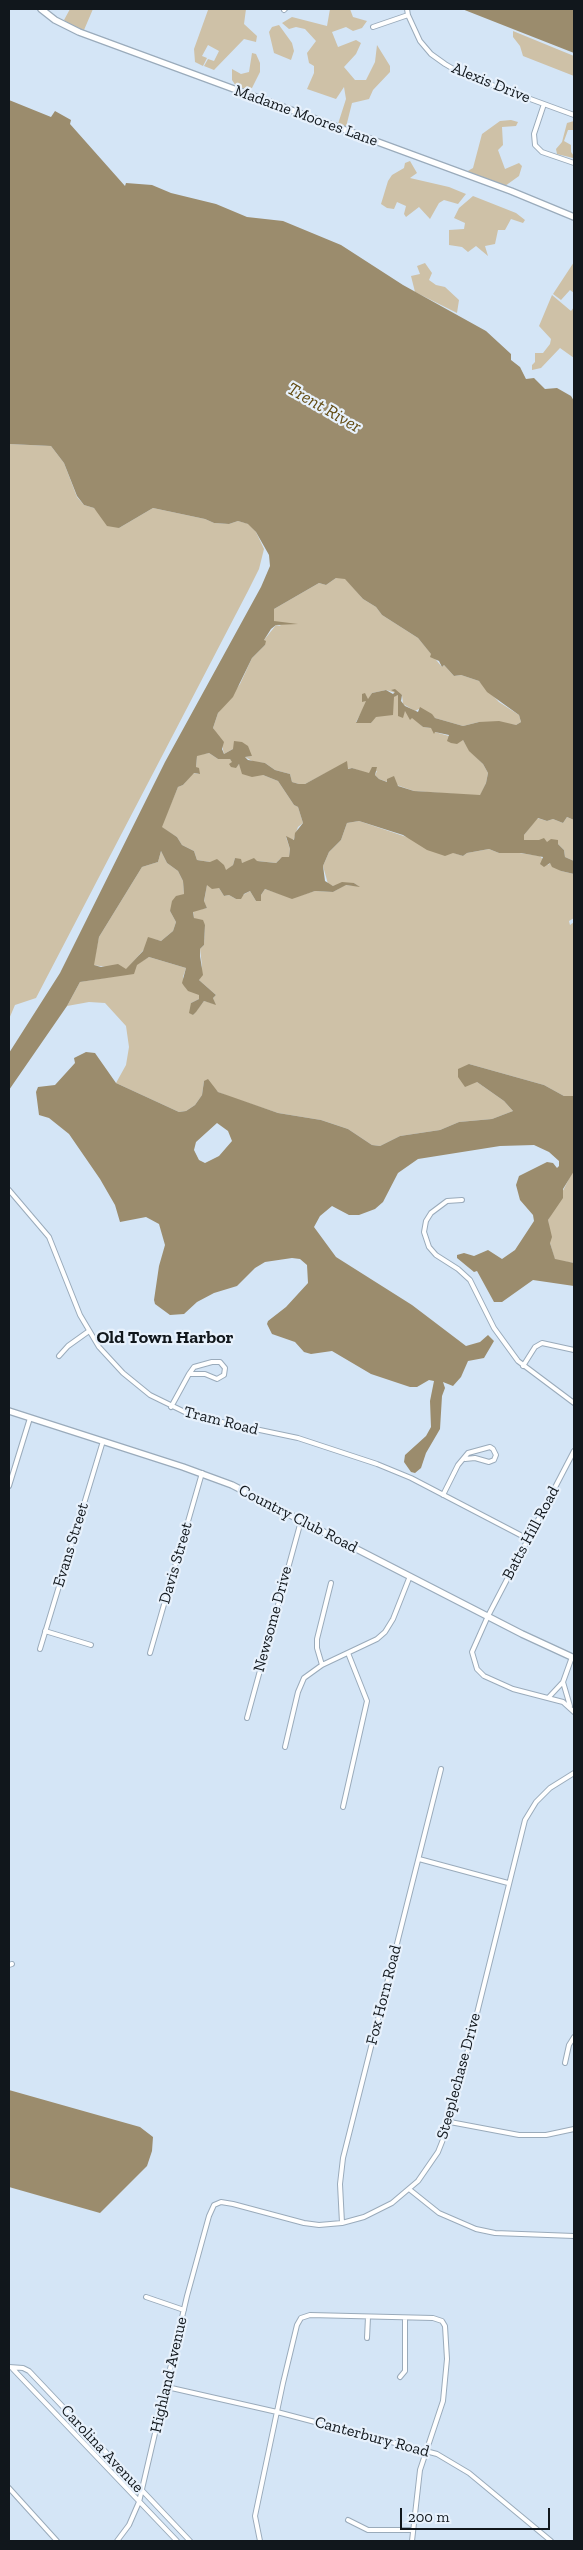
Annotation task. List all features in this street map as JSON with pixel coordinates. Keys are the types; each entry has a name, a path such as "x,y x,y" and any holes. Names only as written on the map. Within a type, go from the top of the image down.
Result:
{"street":[{"name":"Madame Moores Lane","path":"40,9 55,20 79,32 511,191 574,217"},
{"name":"Alexis Drive","path":"407,9 420,41 431,54 445,64 462,74 574,115"},
{"path":"373,27 408,15"},
{"path":"544,104 534,134 535,145 542,152 574,163"},
{"name":"Tram Road","path":"9,1190 50,1237 70,1292 89,1331 106,1356 146,1392 171,1407 204,1420 298,1438 342,1451 406,1476 528,1539"},
{"path":"462,1200 447,1201 431,1213 425,1226 427,1244 436,1256 458,1269 470,1280 494,1328 523,1366 574,1403"},
{"path":"59,1356 68,1346 89,1331"},
{"path":"523,1366 535,1347 542,1342 574,1350"},
{"path":"171,1407 189,1374 194,1367 212,1362 220,1362 225,1368 224,1375 217,1379 205,1374 189,1374"},
{"name":"Country Club Road","path":"9,1411 202,1473 232,1485 488,1616 573,1657"},
{"path":"9,1486 30,1418"},
{"name":"Evans Street","path":"40,1649 103,1441"},
{"path":"443,1495 458,1466 468,1453 486,1447 494,1449 496,1455 490,1462 475,1458 465,1459"},
{"name":"Batts Hill Road","path":"570,1706 549,1697 497,1683 477,1670 472,1652 488,1616 574,1451"},
{"name":"Davis Street","path":"150,1653 202,1473"},
{"name":"Newsome Drive","path":"247,1718 301,1520"},
{"path":"285,1747 301,1683 309,1674 322,1665 385,1632 393,1619 410,1576"},
{"path":"322,1665 317,1648 317,1639 331,1583"},
{"path":"46,1630 91,1645"},
{"path":"343,1807 367,1701 348,1653"},
{"path":"549,1697 563,1682 573,1657"},
{"path":"563,1682 570,1706 574,1712"},
{"name":"Fox Horn Road","path":"342,2223 340,2184 343,2158 441,1769"},
{"name":"Steeplechase Drive","path":"214,2205 221,2202 233,2204 304,2223 319,2225 342,2223 364,2217 409,2190 434,2160 450,2122 521,1829 530,1811 550,1788 574,1773"},
{"path":"419,1859 508,1883"},
{"path":"565,2063 569,2045 574,2038"},
{"path":"450,2122 519,2135 546,2135 574,2129"},
{"path":"409,2190 439,2213 476,2229 496,2233 574,2236"},
{"name":"Highland Avenue","path":"117,2541 129,2525 139,2502 184,2310 209,2216 214,2205"},
{"path":"146,2297 184,2310"},
{"path":"260,2541 255,2516 295,2330 301,2318 310,2315 439,2319 445,2326 447,2359 444,2401 420,2470 412,2541"},
{"path":"367,2338 368,2317"},
{"path":"400,2377 404,2371 405,2318"},
{"name":"Carolina Avenue","path":"9,2367 23,2368 29,2371 190,2541"},
{"name":"Carolina Avenue","path":"9,2367 17,2372 177,2541"},
{"name":"Canterbury Road","path":"167,2387 277,2412 426,2450 448,2459 469,2473 551,2541"},
{"path":"72,2430 78,2423"},
{"path":"9,2488 57,2541"},
{"path":"348,2520 368,2530 412,2530"}],"shaded area":[{"path":"70,9 93,9 84,30 73,27 64,20"},
{"path":"206,9 246,9 244,24 257,36 256,42 244,39 214,70 204,66 208,59 214,61 219,51 208,45 202,56 207,58 203,66 195,62 194,49 208,10"},
{"path":"330,9 350,9 353,17 367,21 362,28 353,31 346,27 332,32 338,47 356,40 361,43 356,54 344,67 355,80 366,80 375,62 377,45 390,66 390,72 373,90 369,99 352,103 346,127 338,124 346,99 344,87 336,99 307,89 314,73 314,66 309,63 307,53 316,41 305,29 296,27 289,29 282,23 292,17 327,26"},
{"path":"279,25 292,43 294,51 291,60 274,53 269,32 272,27"},
{"path":"513,31 574,56 574,76 523,56 520,46 513,37"},
{"path":"252,53 256,54 260,63 260,72 252,88 247,91 236,86 232,80 232,69 241,74 249,72"},
{"path":"511,120 518,122 516,126 502,127 503,145 498,150 505,169 519,163 522,166 519,176 505,186 466,172 473,168 482,134 500,121"},
{"path":"574,121 574,130 568,130 564,141 571,145 573,158 557,154 556,149 562,142 567,123"},
{"path":"410,161 417,173 410,178 449,187 466,194 458,204 444,200 439,203 430,219 419,207 406,217 404,214 406,206 397,202 394,209 387,208 381,204 388,181 392,175 404,168 405,163"},
{"path":"473,196 516,213 525,220 523,223 511,219 505,230 498,230 495,244 485,246 488,256 476,246 468,252 462,247 449,245 449,230 464,229 465,223 454,218 459,208"},
{"path":"574,262 574,293 570,290 561,300 553,294"},
{"path":"425,263 432,273 429,280 436,285 445,287 459,300 457,313 415,292 411,276 420,274 417,266"},
{"path":"552,295 571,311 574,307 574,358 560,348 541,368 532,370 532,365 535,362 535,353 543,353 550,344 551,339 539,326"},
{"path":"9,444 51,446 64,463 77,497 84,505 94,508 119,528 153,508 205,519 214,523 229,524 238,521 249,524 256,532 264,549 259,569 248,591 36,998 15,1005 9,1019"},
{"path":"336,578 345,578 363,599 376,607 382,615 418,638 442,667 444,665 454,676 461,675 479,681 499,702 519,715 521,722 516,725 479,722 463,726 435,718 419,709 415,711 403,704 402,695 386,690 372,693 356,722 371,723 375,716 393,709 393,697 398,695 400,709 403,714 405,710 423,727 432,728 435,732 463,740 470,751 483,764 488,773 480,796 414,791 379,779 375,775 377,771 369,774 352,768 347,769 347,762 305,784 299,784 292,782 290,774 275,770 265,763 254,762 245,757 252,756 233,749 224,754 221,741 213,728 218,713 240,684 252,658 265,645 264,640 276,625 281,626 274,621 274,609 319,583 326,585"},
{"path":"209,753 218,759 230,759 237,766 239,764 246,773 263,775 278,781 294,805 298,807 303,823 298,827 293,841 286,837 290,849 289,857 280,859 276,863 257,861 242,863 235,858 233,865 226,871 210,862 197,860 194,851 182,845 177,837 161,827 178,787 183,785 193,773 199,774 196,767 197,755"},
{"path":"567,817 574,820 574,861 565,857 564,850 558,844 524,840 524,835 537,818 547,821 553,819 563,823"},
{"path":"359,821 463,856 467,853 489,849 499,853 506,851 540,856 548,865 550,863 561,871 574,874 574,918 569,921 570,925 574,922 574,1096 564,1096 544,1085 469,1064 477,1082 504,1101 513,1111 492,1119 459,1122 440,1130 400,1136 380,1146 372,1145 348,1129 321,1120 278,1113 230,1097 218,1092 204,1081 202,1095 195,1105 186,1111 179,1112 116,1083 126,1065 129,1047 126,1026 105,1003 89,1002 67,1006 80,982 116,976 149,957 186,968 183,977 186,988 199,994 199,999 191,1003 193,1015 204,1001 215,1004 213,998 216,995 199,980 202,966 200,949 204,945 205,925 194,918 193,911 207,908 204,902 207,884 219,888 224,896 229,895 236,899 250,891 256,901 261,901 261,895 265,889 292,898 315,891 333,892 345,885 358,886 354,883 333,886 328,884 323,866 329,852 341,840 347,823"},
{"path":"161,851 167,863 178,871 183,881 184,894 170,911 176,922 173,931 161,941 153,939 126,970 93,965 99,937 142,867 158,862"},
{"path":"573,1171 574,1263 555,1260 550,1243 548,1220"}],"water":[{"path":"462,9 574,9 574,53 523,33"},
{"name":"Trent River","path":"9,100 51,117 55,111 71,120 70,124 125,186 126,183 152,185 171,193 216,204 247,217 283,221 341,245 403,285 486,331 511,354 511,360 520,367 526,379 534,378 545,389 557,388 571,396 574,401 574,820 567,817 563,823 553,819 547,821 538,818 524,835 524,840 544,838 547,842 551,839 558,840 558,844 564,850 565,857 574,861 574,874 552,867 550,863 544,867 540,864 543,857 521,853 499,853 489,849 467,853 463,856 453,853 445,856 427,850 403,835 359,821 347,823 341,840 329,852 323,866 325,881 333,886 342,882 354,883 360,887 346,885 333,892 315,891 292,899 265,889 261,895 261,901 256,901 250,891 244,894 241,899 236,899 229,895 224,896 219,888 212,889 207,885 204,901 207,908 193,912 194,918 203,920 205,925 204,945 200,949 203,975 199,980 216,995 213,998 216,1005 204,1001 193,1015 189,1013 191,1003 199,999 199,995 188,991 182,983 186,968 149,957 137,965 134,974 80,982 67,1006 9,1090 9,1053 60,973 165,762 261,587 270,566 269,555 256,532 248,524 238,521 229,524 214,523 205,519 153,508 119,528 107,526 94,508 84,505 77,496 64,463 51,446 9,444","holes":["336,578 345,579 363,599 376,607 382,615 418,638 431,654 430,657 439,661 442,667 444,665 454,676 461,675 479,681 487,692 519,715 521,722 516,725 499,721 479,722 463,726 435,718 420,707 418,712 405,706 401,701 402,695 395,689 391,690 395,692 393,694 386,690 372,693 368,699 365,693 362,694 362,702 366,701 356,723 371,723 376,717 393,715 394,697 398,695 398,716 403,718 405,711 410,720 412,718 423,727 431,728 434,734 435,732 449,735 447,741 457,744 463,740 469,751 483,764 488,773 486,783 480,795 414,791 398,786 394,776 387,779 387,782 379,779 375,775 377,767 372,767 369,773 352,768 348,769 347,761 305,784 299,784 292,782 290,774 275,770 265,763 248,760 245,757 252,756 248,746 242,742 234,741 233,749 224,754 222,749 224,742 213,728 218,713 233,697 252,658 265,645 266,641 264,640 271,629 276,625 298,624 274,621 274,609 319,583 326,585","209,753 218,759 230,759 232,762 229,764 231,767 236,768 239,764 242,774 252,777 263,775 278,781 294,805 298,807 303,823 295,833 294,840 286,836 290,849 289,857 282,857 276,863 257,861 254,858 242,863 241,859 235,858 233,865 226,870 224,865 217,859 210,862 197,860 194,851 182,845 177,837 162,827 178,787 183,785 194,773 200,774 199,768 196,767 197,756","161,851 167,863 178,871 183,881 184,894 176,896 172,901 170,911 176,922 173,931 161,941 148,937 143,951 126,969 118,964 101,967 94,965 99,937 142,867 158,862"]},
{"path":"86,1052 95,1053 116,1083 179,1112 186,1111 195,1105 202,1095 204,1081 208,1079 218,1092 278,1113 321,1120 348,1129 372,1145 380,1146 400,1136 440,1130 459,1122 492,1119 513,1111 504,1101 477,1082 465,1087 458,1077 458,1069 469,1064 544,1085 564,1096 574,1096 574,1171 563,1189 563,1198 548,1220 552,1237 550,1243 555,1259 574,1263 574,1286 533,1280 502,1302 494,1302 477,1271 474,1272 457,1258 457,1255 464,1253 474,1256 488,1250 502,1259 515,1250 534,1221 533,1215 520,1200 516,1185 519,1176 547,1162 553,1163 557,1168 559,1166 559,1161 549,1152 534,1145 500,1146 418,1159 398,1173 383,1202 375,1209 359,1215 349,1215 332,1206 320,1216 314,1227 336,1257 412,1305 466,1346 480,1342 488,1335 494,1341 484,1358 468,1361 461,1377 453,1386 443,1382 445,1388 442,1396 440,1429 426,1453 421,1468 415,1473 411,1472 404,1462 405,1455 426,1436 431,1427 430,1401 434,1381 429,1380 417,1387 410,1387 371,1374 332,1351 311,1354 304,1352 295,1342 272,1334 267,1324 268,1321 286,1307 308,1283 307,1265 300,1259 292,1258 265,1262 255,1268 237,1286 214,1293 197,1302 184,1314 170,1315 155,1304 159,1266 165,1245 159,1224 146,1217 120,1222 115,1205 100,1179 69,1134 49,1118 39,1115 36,1092 38,1087 55,1085 75,1063 74,1058","holes":["217,1123 228,1131 232,1141 219,1156 205,1163 199,1160 194,1150 196,1142"]},
{"path":"9,2090 140,2127 153,2137 152,2151 147,2166 100,2213 9,2187"}],"district":[{"name":"Old Town Harbor","path":"165,1338"}]}
